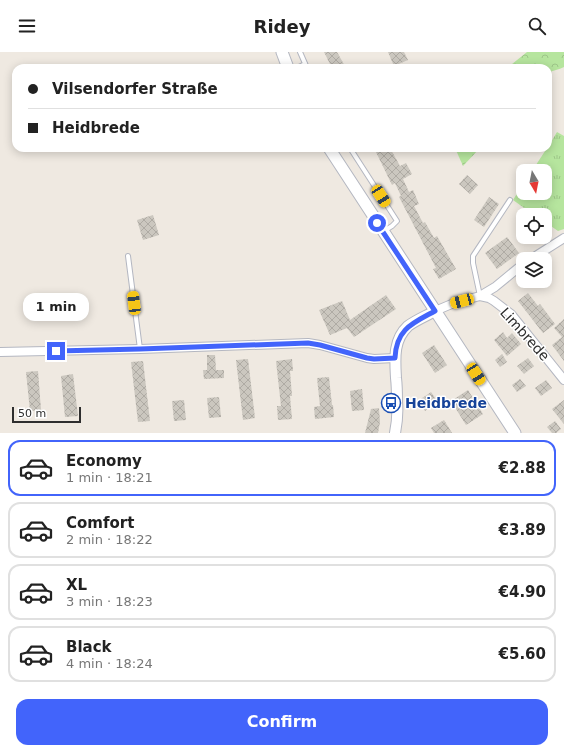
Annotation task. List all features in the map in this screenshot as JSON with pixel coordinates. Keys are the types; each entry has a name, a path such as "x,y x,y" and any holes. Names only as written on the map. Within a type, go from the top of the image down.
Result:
{"main road":[{"path":"282,52 286,64"},
{"path":"332,152 515,433"}],"street":[{"path":"542,252 564,238"},
{"path":"395,433 398,410 395,349 397,342 404,332 415,322 435,311 454,303 480,296 495,287 516,270"},
{"name":"Limbrede","path":"480,296 489,298 511,314 564,380"},
{"path":"0,352 308,343 367,358 395,358"}],"lane":[{"path":"300,52 305,64"},
{"path":"353,152 397,221 383,232"},
{"path":"480,296 473,263 473,256 510,200"},
{"path":"128,256 140,349"}],"green space":[{"path":"527,52 564,52 564,67 552,72 552,64 512,64"},
{"path":"557,132 564,136 564,229 558,231 552,227 552,208 524,208 513,200 516,195 516,200 552,200 552,164 537,164 544,152 552,152 552,140"},
{"path":"457,152 476,152 463,166"}],"building":[{"path":"324,52 337,52 344,64 330,64"},
{"path":"388,52 404,52 408,60 399,64 393,64"},
{"path":"376,152 392,152 400,166 406,163 412,174 403,179 409,192 413,190 419,204 414,206 423,223 425,222 434,238 437,236 456,269 439,279 433,269 436,268 399,197 401,196 395,183 392,185"},
{"path":"467,175 478,185 470,194 459,184"},
{"path":"489,197 499,204 484,227 474,220"},
{"path":"153,215 159,235 143,240 137,220"},
{"path":"507,237 518,252 516,252 516,255 497,269 485,253"},
{"path":"528,293 538,306 540,304 555,324 543,333 518,301"},
{"path":"386,295 396,309 354,337 347,328 330,335 319,310 342,301 350,320"},
{"path":"564,319 564,361 552,345 562,337 554,328"},
{"path":"503,332 507,338 512,333 521,344 507,356 494,340"},
{"path":"434,345 447,365 435,373 422,353"},
{"path":"502,354 507,362 500,367 495,360"},
{"path":"207,355 215,355 216,370 224,370 224,378 204,379 203,370 207,370"},
{"path":"528,358 534,366 524,374 517,366"},
{"path":"248,359 255,418 243,420 236,360"},
{"path":"292,359 293,371 290,371 292,396 290,396 292,419 278,420 277,406 281,406 276,361"},
{"path":"143,361 150,421 138,422 131,362"},
{"path":"38,371 41,410 30,411 26,372"},
{"path":"73,374 78,416 65,417 61,376"},
{"path":"329,377 334,417 315,419 314,407 320,406 317,378"},
{"path":"520,379 526,386 517,392 512,385"},
{"path":"546,380 552,388 541,396 535,388"},
{"path":"362,389 364,410 352,411 350,391"},
{"path":"468,390 483,414 466,425 451,401"},
{"path":"431,392 438,402 425,411 418,401"},
{"path":"219,397 221,417 209,418 207,398"},
{"path":"184,400 186,420 174,421 172,401"},
{"path":"564,400 564,424 552,409"},
{"path":"379,408 380,422 378,433 365,433 371,409"},
{"path":"444,420 452,433 434,433 431,428"},
{"path":"555,421 561,429 556,433 552,433 547,427"}],"place":[{"name":"Heidbrede","path":"391,403"}],"route":[{"path":"56,351 308,343 367,358 395,358 397,342 409,326 435,311 377,223"}]}
